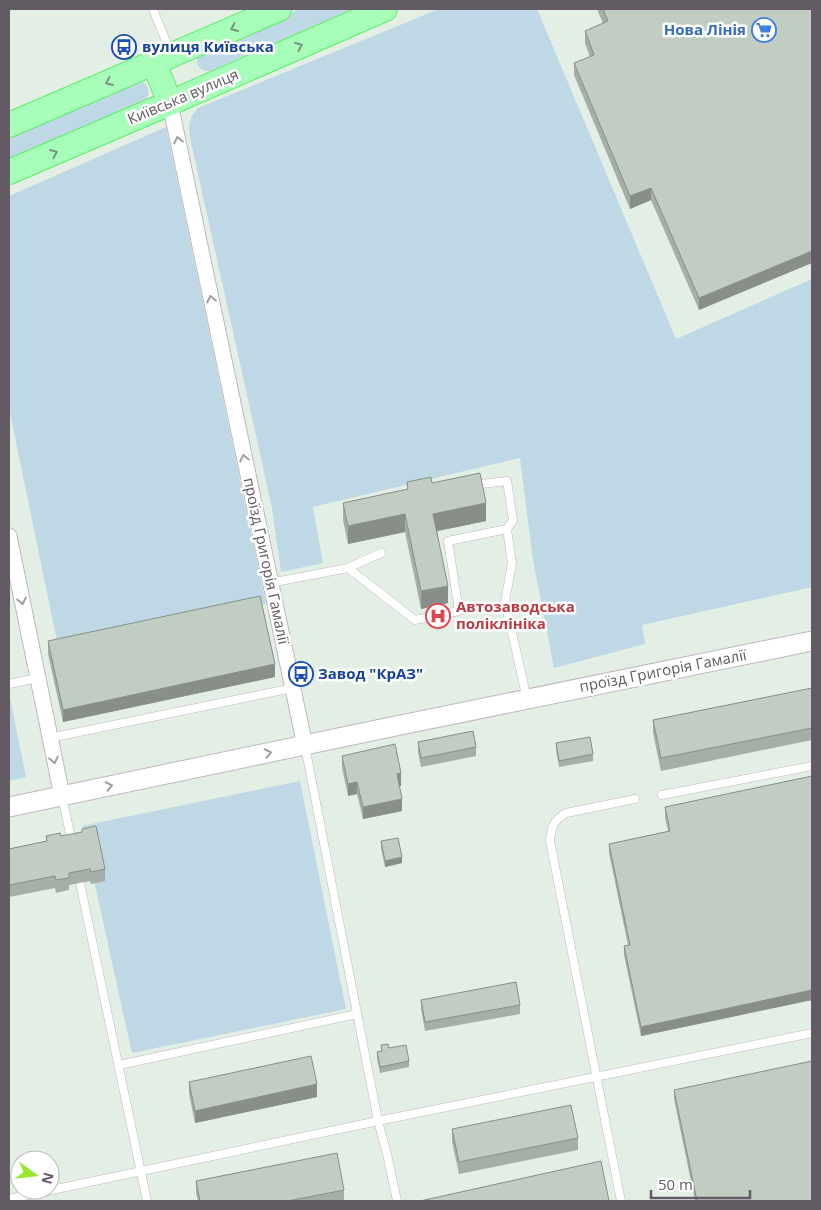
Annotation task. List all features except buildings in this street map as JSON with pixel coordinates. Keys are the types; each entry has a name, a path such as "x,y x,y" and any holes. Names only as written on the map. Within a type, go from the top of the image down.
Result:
{"main road":[{"path":"9,125 279,9"},
{"name":"Київська вулиця","path":"9,172 385,9"},
{"path":"163,60 170,103"}],"street":[{"name":"проїзд Григорія Гамалії","path":"170,103 304,746 812,641"},
{"path":"9,536 62,796"},
{"path":"9,807 304,746"}],"lane":[{"path":"153,9 163,60"},
{"path":"348,568 415,620 459,611 448,541 507,529 514,520 507,481 467,486"},
{"path":"507,529 512,563 506,602 527,699"},
{"path":"270,583 348,568 381,553"},
{"path":"9,684 37,678"},
{"path":"50,738 293,688"},
{"path":"304,746 378,1122 397,1201"},
{"path":"662,795 812,766"},
{"path":"62,796 72,846"},
{"path":"621,1201 550,841 550,830 557,818 566,813 635,799"},
{"path":"80,883 147,1201"},
{"path":"119,1065 357,1014"},
{"path":"9,1199 812,1034"}],"shaded area":[{"path":"300,9 353,9 210,71 204,71 199,66 197,58 201,51"},
{"path":"439,9 537,9 676,339 812,279 812,587 642,625 645,644 554,668 533,560 520,458 313,507 323,563 281,572 272,508 189,132 191,119 198,108"},
{"path":"139,80 148,89 145,102 9,159 9,135"},
{"path":"166,127 266,604 58,646 9,408 9,196"},
{"path":"9,693 26,777 9,781"},
{"path":"300,781 346,1009 132,1053 82,826"}],"place":[{"name":"Нова Лінія","path":"764,30"},
{"name":"вулиця Київська","path":"124,47"},
{"name":"Автозаводська поліклініка","path":"438,616"},
{"name":"Завод \"КрАЗ\"","path":"301,674"}]}
